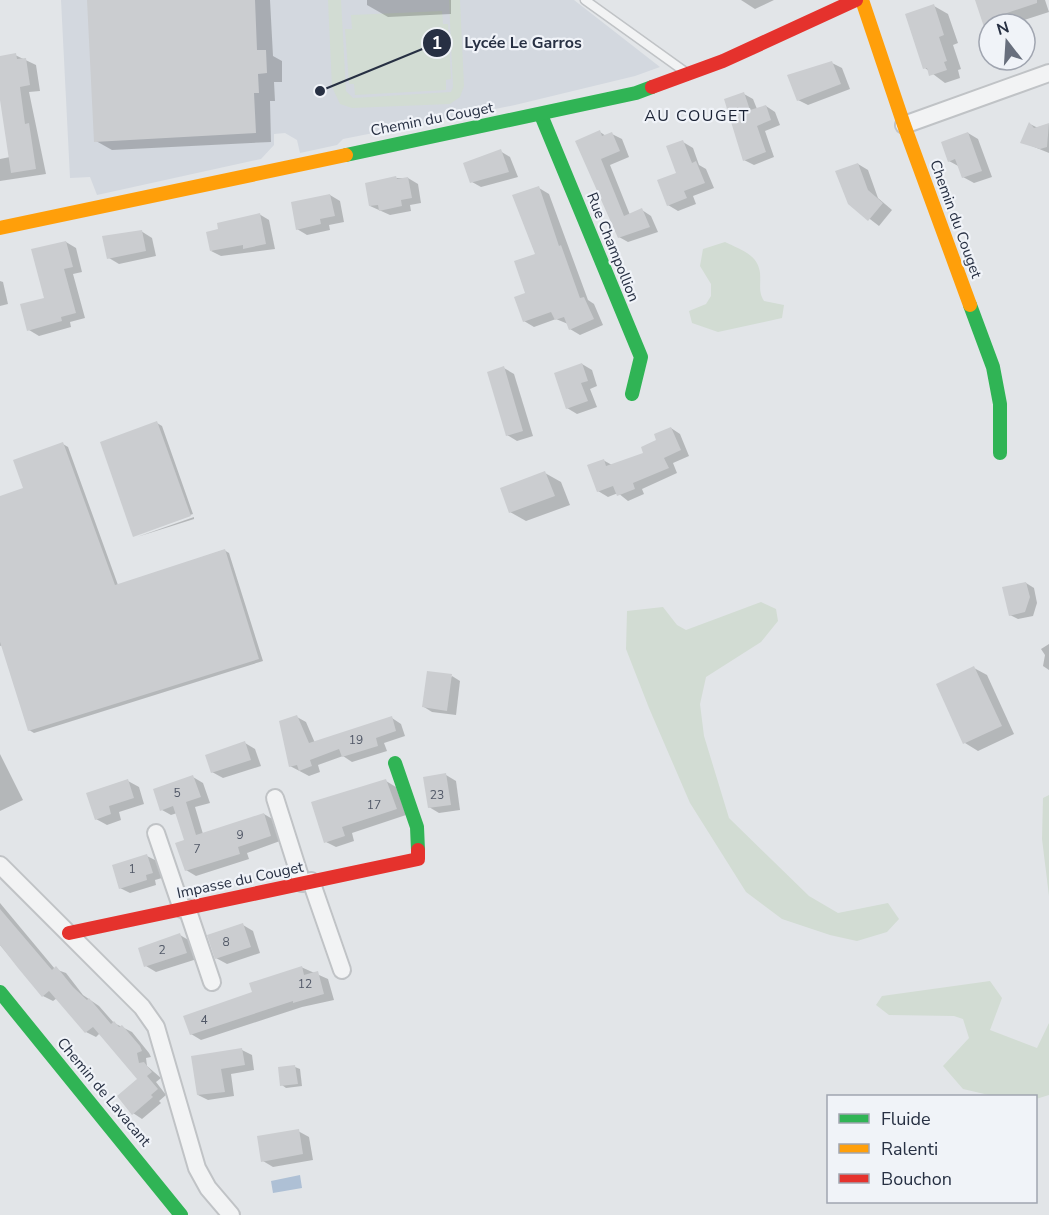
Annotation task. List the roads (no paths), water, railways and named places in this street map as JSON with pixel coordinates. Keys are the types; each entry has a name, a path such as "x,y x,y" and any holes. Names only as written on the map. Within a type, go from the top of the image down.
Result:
{"street":[{"name":"Chemin du Couget","path":"0,228 636,93 689,75 856,0"},
{"name":"Chemin du Couget","path":"862,0 904,125 993,367 1000,404 1000,453"},
{"path":"904,125 1049,74"},
{"name":"Rue Champollion","path":"541,115 641,357 632,394"},
{"name":"Impasse du Couget","path":"69,933 418,859 417,827 395,763"},
{"path":"275,798 342,970"},
{"path":"156,833 212,982"},
{"path":"0,866 142,1007 156,1027 197,1168 208,1188 231,1215"},
{"name":"Chemin de Lavacant","path":"0,992 143,1165 181,1215"}],"lane":[{"path":"585,0 689,75"}],"water":[{"path":"300,1175 302,1188 273,1193 271,1181"}],"place":[{"name":"Lycée Le Garros","path":"320,91"}],"district":[{"name":"AU COUGET","path":"697,115"}]}
